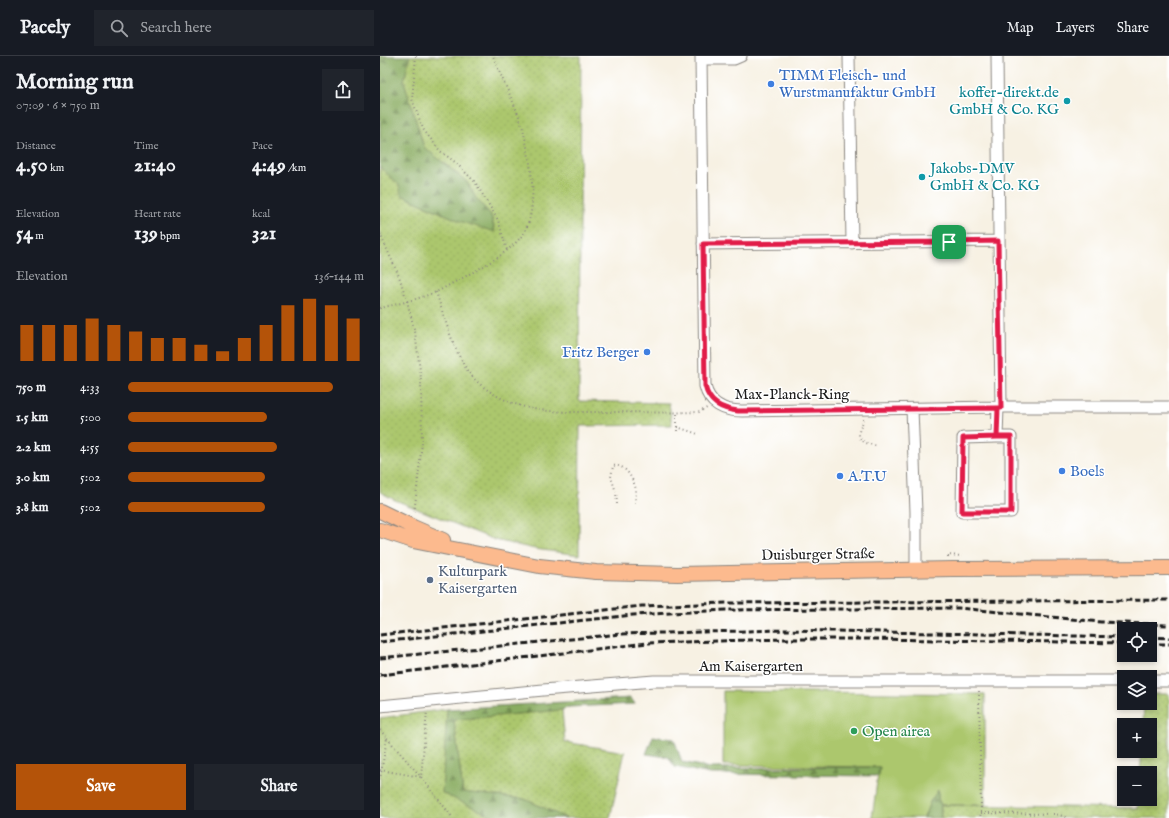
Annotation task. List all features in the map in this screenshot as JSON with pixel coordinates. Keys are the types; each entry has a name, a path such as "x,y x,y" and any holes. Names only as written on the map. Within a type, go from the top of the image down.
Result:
{"main road":[{"name":"Duisburger Straße","path":"380,511 469,551"},
{"name":"Duisburger Straße","path":"380,530 413,540 539,566 596,572 677,574 916,569 1169,568"}],"street":[{"path":"701,58 734,59 741,56"},
{"path":"849,56 852,243"},
{"path":"997,56 999,408 997,437"},
{"name":"Max-Planck-Ring","path":"701,58 705,386 708,396 716,404 726,409 738,411 1169,407"},
{"path":"703,244 998,241"},
{"path":"912,409 916,505 916,569"},
{"path":"997,437 1011,437 1011,512 962,512 963,438 997,437"},
{"name":"Am Kaisergarten","path":"380,706 654,681 1117,681"},
{"path":"1157,681 1169,681"}],"path":[{"path":"416,56 412,99 423,129 440,151 455,162 475,182 498,220 507,250"},
{"path":"380,308 436,292 507,250 518,240 525,230 530,216 533,190 530,165 522,128 493,56"},
{"path":"380,234 399,276 407,301 414,332 421,378 422,443 413,527"},
{"path":"436,292 461,360 469,372 480,383 496,395 529,408 545,410 699,412 716,404"},
{"path":"863,409 863,422 859,433 860,438 866,444 878,446"},
{"path":"677,412 677,431"},
{"path":"677,427 698,434"},
{"path":"617,504 616,492 611,478 613,466 617,465 622,466 633,483 636,491 635,504"},
{"path":"979,681 980,818"},
{"path":"422,777 428,702"},
{"path":"380,730 422,777 453,818"},
{"path":"380,778 387,738"},
{"path":"381,770 422,777"},
{"path":"981,813 1055,814 1067,818"}],"green space":[{"path":"380,56 410,56 404,81 424,147 467,182 476,198 491,215 495,233 462,222 401,195 380,167"},
{"path":"410,56 581,56 579,401 669,403 672,425 580,426 579,555 535,549 495,540 395,500 380,492 380,167 399,185 401,195 462,222 495,232 491,215 476,198 467,182 424,147 404,81"},
{"name":"Open airea","path":"723,691 985,694 985,805 941,805 938,799 938,791 930,802 924,818 872,818 879,767 723,765"},
{"path":"1157,694 1169,694 1169,818 941,818 941,805 1138,808 1138,806 1157,806 1157,766 1141,766 1141,758 1157,758 1157,718 1143,718 1144,710 1157,710"},
{"path":"631,698 635,704 569,707 562,710 454,720 463,792 525,799 566,818 496,818 441,793 447,709"},
{"path":"447,709 442,793 496,818 380,818 380,718"},
{"path":"562,710 565,742 625,752 610,818 566,818 525,799 463,792 454,720"},
{"path":"653,736 674,739 682,762 710,768 880,767 879,776 710,774 675,767 668,757 646,754"},
{"path":"938,790 938,799 941,805 941,818 924,818 930,802"}],"railway":[{"path":"380,635 642,606 727,603 1169,600"},
{"path":"380,642 633,615 726,610 959,608 1101,622 1169,625"},
{"path":"380,658 621,634 786,630 1117,637"},
{"path":"1157,637 1169,638"},
{"path":"380,675 647,643 785,639 1117,643"},
{"path":"1157,644 1169,644"}],"place":[{"name":"TIMM Fleisch- und Wurstmanufaktur GmbH","path":"771,84"},
{"name":"koffer-direkt.de GmbH & Co. KG","path":"1067,101"},
{"name":"Jakobs-DMV GmbH & Co. KG","path":"922,177"},
{"name":"Fritz Berger","path":"647,352"},
{"name":"Boels","path":"1062,471"},
{"name":"A.T.U","path":"840,476"},
{"name":"Kulturpark Kaisergarten","path":"430,580"},
{"name":"Open airea","path":"854,731"}],"route":[{"path":"949,242 703,244 705,386 708,396 720,407 738,411 998,408 997,437 963,438 962,512 1011,512 1011,437 997,437 998,408 1001,408 998,241 949,242"}]}
